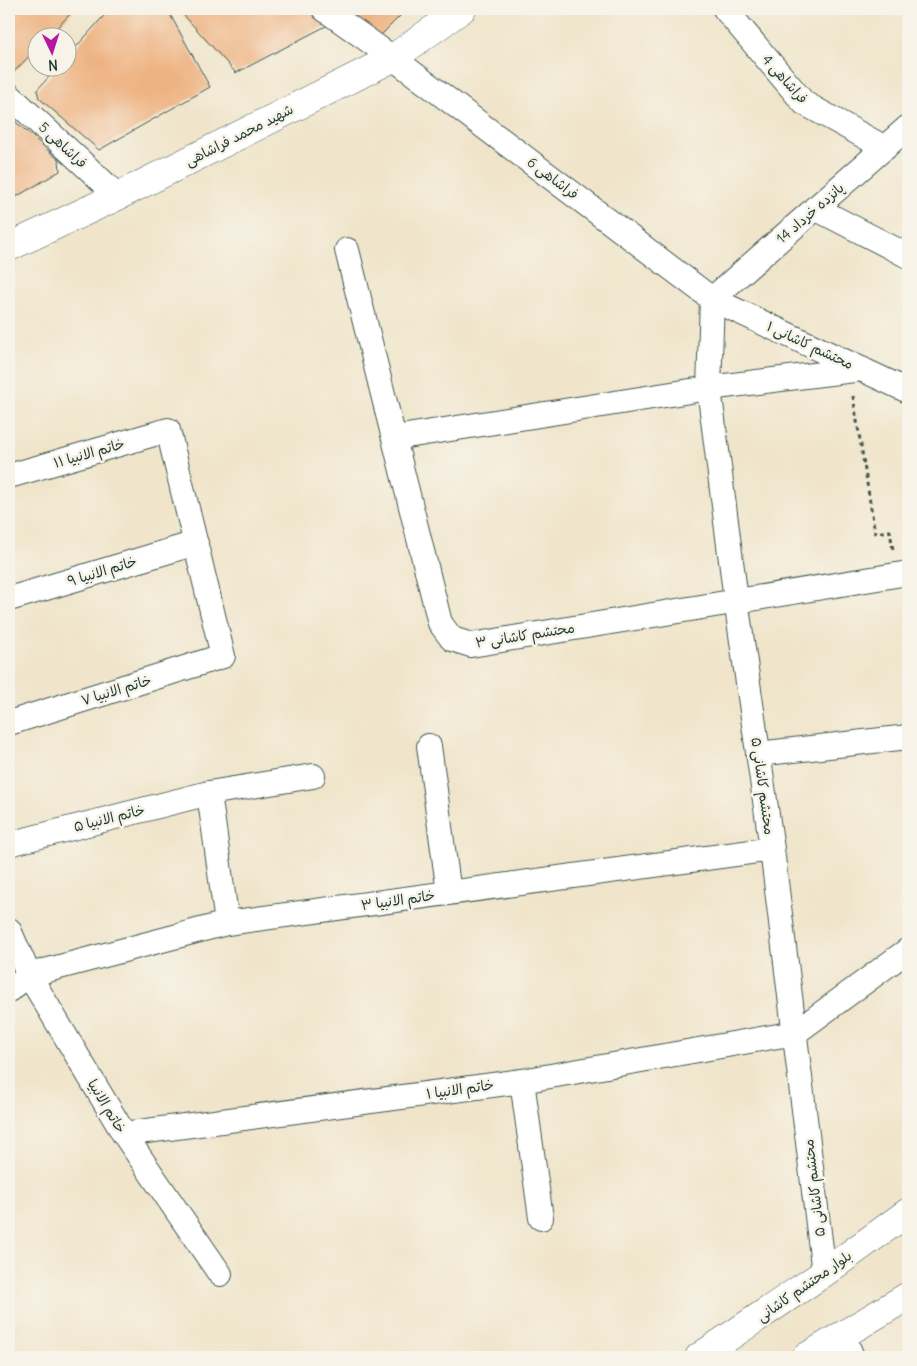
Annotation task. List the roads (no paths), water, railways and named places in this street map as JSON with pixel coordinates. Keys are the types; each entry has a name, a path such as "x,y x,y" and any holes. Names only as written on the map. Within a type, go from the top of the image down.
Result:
{"main road":[{"name":"شهید محمد فراشاهی","path":"9,247 118,196 393,58 462,9"},
{"name":"بلوار محتشم کاشانی","path":"699,1357 824,1273 908,1212"},
{"path":"806,1357 848,1346 908,1296"}],"street":[{"name":"فراشاهی 6","path":"324,9 393,58 712,299"},
{"name":"فراشاهی 4","path":"725,9 804,103 885,148"},
{"name":"فراشاهی 5","path":"9,95 118,196"},
{"name":"پانزده خرداد 14","path":"712,299 908,127"},
{"path":"815,208 908,256"},
{"name":"محتشم کاشانی ۳","path":"347,250 440,623 452,639 471,645 908,573"},
{"name":"محتشم کاشانی ۱","path":"712,299 857,379 908,391"},
{"name":"محتشم کاشانی ۵","path":"712,299 709,388 736,600 772,849 824,1273"},
{"path":"394,438 709,388 857,379"},
{"name":"خاتم الانبیا ۱۱","path":"9,476 168,430 196,543"},
{"name":"خاتم الانبیا ۹","path":"9,599 196,543"},
{"name":"خاتم الانبیا ۷","path":"9,723 223,656 196,543"},
{"path":"758,754 908,737"},
{"path":"429,746 449,893"},
{"name":"خاتم الانبیا ۵","path":"9,844 209,793 313,776"},
{"path":"209,793 227,923"},
{"name":"خاتم الانبیا ۳","path":"29,975 227,923 772,849"},
{"name":"خاتم الانبیا","path":"9,930 29,975 124,1134 220,1274"},
{"path":"795,1033 908,950"},
{"path":"9,990 29,975"},
{"name":"خاتم الانبیا ۱","path":"124,1134 522,1081 795,1033"},
{"path":"522,1081 541,1218"}]}
